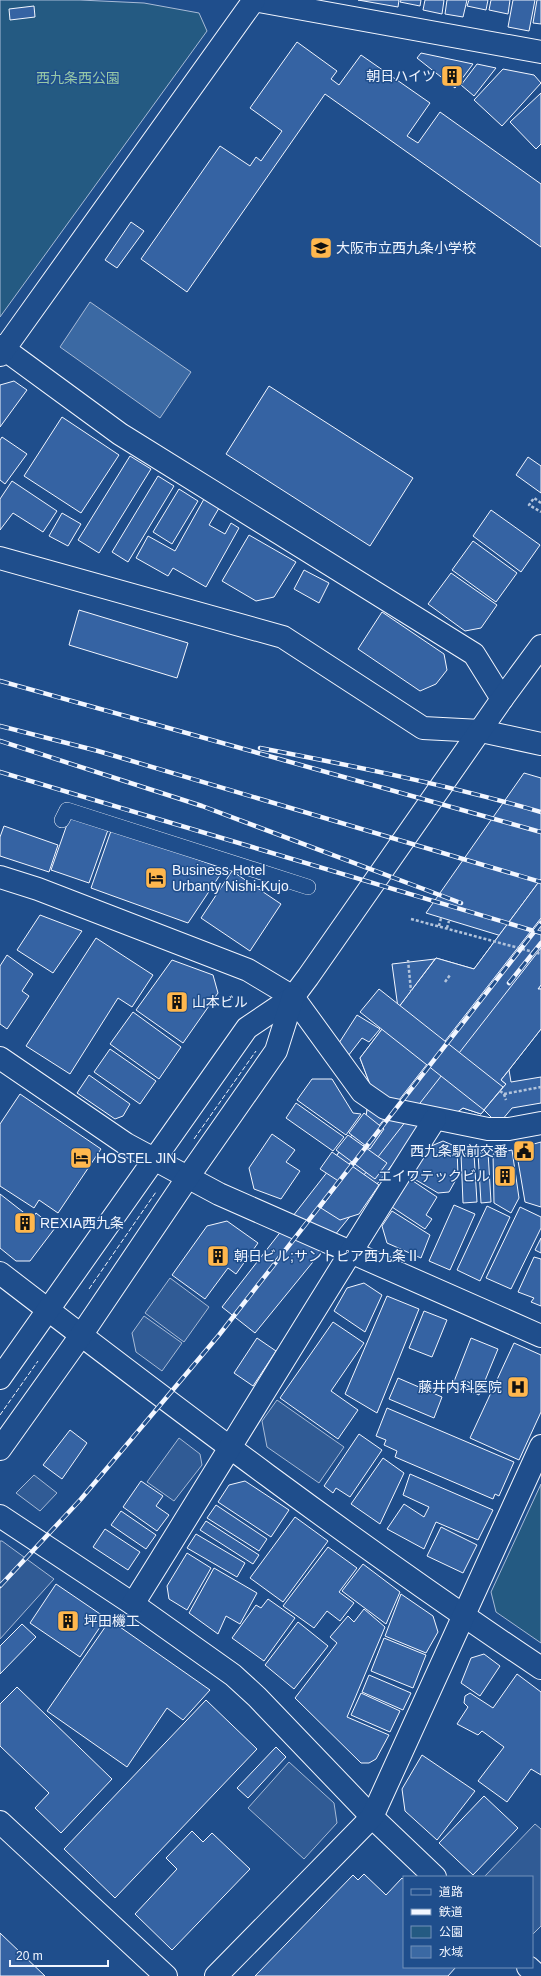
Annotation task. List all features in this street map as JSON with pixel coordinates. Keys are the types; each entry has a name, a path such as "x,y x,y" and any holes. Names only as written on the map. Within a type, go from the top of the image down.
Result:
{"street":[{"path":"502,699 474,654 120,434 1,350 254,0 541,52"},
{"path":"0,558 284,637 423,728 481,731 541,744"},
{"path":"0,1378 247,1028 293,996 323,956 502,699 541,646"},
{"path":"0,877 38,889 248,970 293,996 362,1092 385,1108 435,1119 500,1130 541,1123"},
{"path":"0,1449 82,1334 188,1177 276,1051 293,996"},
{"path":"0,1058 126,1144 219,1194 541,1336"},
{"path":"133,1604 230,1449 350,1252 435,1119"},
{"path":"0,1273 82,1334 230,1449 463,1616 541,1668"},
{"path":"216,1976 372,1817 541,1446"},
{"path":"0,1516 133,1604 242,1684 257,1697 372,1817 433,1876"},
{"path":"0,1822 166,1976"}],"lane":[{"path":"62,820 67,810 308,886"}],"path":[{"path":"541,503 534,498 530,504 541,512"},
{"path":"439,926 441,918"},
{"path":"411,919 541,954"},
{"path":"447,928 449,921"},
{"path":"408,960 411,991"},
{"path":"445,982 450,975"},
{"path":"504,1094 541,1087"},
{"path":"500,1091 504,1094 506,1101"}],"green space":[{"name":"西九条西公園","path":"0,0 80,0 144,3 199,13 207,31 0,317"},
{"path":"541,1484 541,1643 496,1612 491,1592"}],"shaded area":[{"path":"170,1278 209,1307 184,1342 145,1313"},
{"path":"144,1316 182,1343 162,1371 136,1352 132,1333"},
{"path":"277,1400 344,1447 319,1483 267,1447 262,1421"},
{"path":"179,1438 200,1454 202,1465 174,1501 147,1482"},
{"path":"34,1475 57,1493 40,1511 16,1493"},
{"path":"0,1541 54,1579 0,1639"},
{"path":"289,1762 334,1803 337,1823 304,1859 248,1808"},
{"path":"535,1824 541,1829 541,1926 533,1934 533,1876 485,1876"}],"water":[{"path":"90,302 191,372 160,418 60,347"}],"building":[{"path":"358,0 399,0 398,7"},
{"path":"401,0 421,0 420,6 400,2"},
{"path":"425,0 444,0 442,14 423,10"},
{"path":"447,0 467,0 463,17 445,14"},
{"path":"469,0 488,0 486,10 467,6"},
{"path":"491,0 510,0 508,14 489,10"},
{"path":"513,0 535,0 529,31 508,27"},
{"path":"537,0 541,0 541,24 533,23"},
{"path":"34,6 35,17 10,20 9,9"},
{"path":"297,42 337,71 331,79 339,85 361,55 430,103 407,136 418,143 440,112 541,184 541,247 325,94 187,292 141,259 220,146 250,166 256,157 261,161 282,131 250,108"},
{"name":"朝日ハイツ","path":"421,53 473,64 455,88 417,58"},
{"path":"477,64 496,68 474,96 461,85"},
{"path":"503,69 534,75 541,83 502,126 474,100"},
{"path":"541,93 541,144 536,149 510,122"},
{"path":"131,222 144,231 117,268 105,260"},
{"path":"14,381 27,390 0,427 0,385"},
{"path":"269,386 413,478 370,546 226,454"},
{"path":"62,417 119,455 81,513 24,476"},
{"path":"2,437 27,454 5,484 0,480 0,440"},
{"path":"130,456 151,469 99,553 78,540"},
{"path":"528,457 541,466 541,493 516,475"},
{"path":"158,476 174,486 128,562 112,552"},
{"path":"12,481 57,511 43,532 13,513 0,530 0,499"},
{"path":"179,489 198,501 172,544 153,532"},
{"path":"204,499 219,508 209,525 225,534 231,523 239,528 206,587 173,568 168,576 136,558 148,536 175,551"},
{"path":"491,510 540,545 521,572 473,536"},
{"path":"62,513 81,524 68,546 49,536"},
{"path":"249,535 296,562 274,597 256,601 222,581"},
{"path":"473,541 517,573 496,602 452,570"},
{"path":"304,570 329,583 319,603 294,589"},
{"path":"451,573 497,605 481,628 465,631 428,604"},
{"path":"79,610 188,643 177,678 69,645"},
{"path":"382,612 444,654 447,670 436,684 420,691 358,649"},
{"path":"524,773 541,778 541,948 426,913"},
{"path":"71,813 109,827 89,883 51,870"},
{"path":"4,826 58,845 49,872 0,856 0,837"},
{"name":"Business Hotel Urbanty Nishi-Kujo","path":"112,828 224,869 188,923 91,888"},
{"path":"232,871 281,904 250,951 201,918"},
{"path":"541,879 541,985 538,989 541,989 541,1029 501,1080 506,1084 481,1114 463,1108 405,1149 255,1333 222,1307 335,1162 334,1159 366,1116 371,1087 360,1058 436,958 474,969"},
{"path":"541,879 541,918 346,1168 334,1159 366,1116 371,1087 360,1058 436,958 474,969"},
{"path":"40,915 82,931 53,973 17,950"},
{"path":"96,938 153,975 132,1007 118,998 70,1074 26,1046"},
{"path":"541,948 541,985 538,989 541,989 541,1029 501,1080 506,1084 481,1114 463,1108 405,1149 373,1189 360,1180"},
{"path":"7,955 33,974 22,991 29,996 7,1029 0,1024 0,966"},
{"path":"435,959 398,1008 392,964"},
{"name":"山本ビル","path":"172,960 213,975 218,993 183,1043 136,1010"},
{"path":"379,989 503,1087 484,1110 360,1012"},
{"path":"133,1012 181,1047 159,1079 110,1044"},
{"path":"357,1015 380,1029 369,1042 362,1038 348,1056 339,1043"},
{"path":"110,1049 156,1081 140,1104 94,1072"},
{"path":"509,1070 511,1082 541,1077 541,1103 512,1108 502,1120 496,1122 484,1110 506,1084 501,1080"},
{"path":"89,1075 130,1104 123,1116 115,1119 77,1093"},
{"path":"312,1079 332,1079 353,1113 361,1114 346,1135 297,1100"},
{"path":"20,1094 101,1149 58,1213 39,1200 34,1208 0,1186 0,1124"},
{"path":"296,1103 344,1137 333,1151 286,1118"},
{"path":"364,1113 384,1129 370,1149 349,1133"},
{"path":"272,1134 295,1150 286,1162 300,1171 281,1199 254,1189 249,1168"},
{"path":"348,1135 387,1163 375,1179 336,1150"},
{"path":"443,1141 457,1147 458,1176 449,1192 438,1193 411,1177 429,1147"},
{"path":"541,1142 541,1207 525,1202 516,1149"},
{"name":"エイワテックビル","path":"512,1150 519,1198 511,1213 494,1203 493,1154"},
{"path":"332,1152 379,1185 359,1214 340,1220 321,1208 340,1182 320,1169"},
{"path":"488,1152 491,1202 481,1203 478,1153"},
{"path":"461,1154 474,1154 477,1202 463,1203"},
{"path":"410,1179 437,1197 426,1215 432,1219 425,1229 392,1207"},
{"name":"REXIA西九条","path":"0,1194 32,1219 36,1213 55,1228 30,1261 16,1261 0,1248"},
{"path":"454,1205 475,1214 450,1270 429,1261"},
{"path":"487,1206 510,1217 480,1281 457,1270"},
{"path":"520,1207 541,1217 541,1228 511,1289 486,1278"},
{"path":"392,1211 430,1235 421,1258 387,1243 382,1226"},
{"name":"朝日ビル;サントピア西九条Ⅱ","path":"227,1221 258,1243 236,1274 228,1268 205,1299 172,1275 207,1226"},
{"path":"541,1238 541,1253 535,1250"},
{"path":"534,1257 541,1259 541,1306 531,1302 534,1298 518,1292"},
{"path":"364,1283 382,1295 365,1332 334,1311 347,1288"},
{"path":"387,1296 419,1309 377,1413 345,1394"},
{"path":"424,1311 447,1320 432,1357 409,1348"},
{"path":"333,1322 364,1343 331,1391 358,1410 338,1439 280,1398"},
{"path":"257,1338 276,1351 253,1386 234,1373"},
{"path":"471,1338 498,1349 479,1395 453,1384"},
{"path":"514,1343 541,1355 541,1412 519,1460 470,1438"},
{"path":"398,1378 442,1397 434,1418 389,1399"},
{"path":"387,1408 514,1462 499,1496 495,1494 493,1499 395,1457 397,1451 384,1445 386,1440 376,1436"},
{"path":"70,1430 87,1443 62,1479 43,1465"},
{"path":"359,1434 382,1450 350,1497 336,1488 333,1493 324,1486"},
{"path":"383,1458 404,1473 380,1524 351,1504"},
{"path":"410,1474 493,1510 478,1540 436,1522 424,1549 387,1529 404,1504 424,1517 429,1507 403,1495"},
{"path":"141,1481 163,1496 156,1506 169,1515 157,1531 123,1507"},
{"path":"245,1481 289,1510 271,1537 218,1502 229,1485"},
{"path":"216,1505 267,1539 259,1551 207,1518"},
{"path":"121,1511 156,1535 146,1549 111,1525"},
{"path":"295,1517 328,1541 283,1602 250,1578"},
{"path":"206,1521 259,1555 253,1564 200,1530"},
{"path":"441,1527 477,1545 463,1573 427,1556"},
{"path":"105,1529 140,1552 128,1570 93,1547"},
{"path":"196,1534 245,1563 237,1577 187,1548"},
{"path":"328,1547 357,1568 339,1592 354,1603 340,1621 327,1611 314,1628 283,1606"},
{"path":"187,1553 211,1568 187,1610 169,1599 167,1586"},
{"path":"363,1564 400,1592 386,1624 342,1591"},
{"path":"214,1568 257,1593 240,1624 226,1616 218,1634 189,1613"},
{"name":"坪田機工","path":"56,1584 106,1618 80,1657 30,1623"},
{"path":"401,1594 433,1616 438,1632 426,1653 385,1636"},
{"path":"268,1599 295,1618 264,1661 232,1638 256,1605 261,1608"},
{"path":"364,1609 385,1627 347,1717 389,1735 376,1759 369,1763 361,1763 295,1698 337,1643 330,1637 348,1616 354,1622"},
{"path":"110,1620 210,1690 183,1720 167,1708 127,1767 47,1711"},
{"path":"298,1622 328,1646 294,1689 265,1665"},
{"path":"22,1624 36,1637 0,1674 0,1646"},
{"path":"384,1638 426,1655 413,1688 371,1671"},
{"path":"484,1654 500,1666 480,1696 461,1683 471,1658"},
{"path":"517,1674 541,1692 541,1775 531,1769 507,1802 478,1781 504,1747 482,1731 478,1735 457,1724 468,1707 464,1703 465,1696 470,1693 493,1708"},
{"path":"369,1675 411,1693 403,1710 362,1692"},
{"path":"17,1687 112,1779 61,1833 35,1808 49,1793 0,1746 0,1704"},
{"path":"361,1693 400,1711 390,1732 351,1715"},
{"path":"206,1700 257,1749 115,1898 64,1849"},
{"path":"276,1747 286,1757 248,1798 237,1788"},
{"path":"422,1755 475,1791 437,1840 405,1811 402,1789"},
{"path":"484,1796 518,1828 473,1875 439,1843"},
{"path":"192,1831 203,1842 212,1833 250,1869 172,1950 135,1914 177,1869 166,1858"},
{"path":"364,1874 386,1895 402,1878 403,1879 403,1968 455,1968 448,1976 255,1976 353,1875 358,1880"},
{"path":"0,1933 45,1976 0,1976"}],"railway":[{"path":"0,681 541,832"},
{"path":"0,726 98,751 541,882"},
{"path":"0,741 202,806 461,903"},
{"path":"260,748 401,777 471,793 541,812"},
{"path":"0,772 541,933"},
{"path":"0,1586 81,1499 219,1335 541,923"},
{"path":"509,983 541,943"}],"fence":[{"path":"194,1139 256,1051"},
{"path":"89,1289 156,1192"},
{"path":"0,1415 38,1361"}],"place":[{"name":"朝日ハイツ","path":"452,76"},
{"name":"大阪市立西九条小学校","path":"321,248"},
{"name":"Business Hotel Urbanty Nishi-Kujo","path":"156,878"},
{"name":"山本ビル","path":"177,1002"},
{"name":"西九条駅前交番","path":"524,1151"},
{"name":"HOSTEL JIN","path":"81,1158"},
{"name":"エイワテックビル","path":"505,1176"},
{"name":"REXIA西九条","path":"25,1223"},
{"name":"朝日ビル;サントピア西九条Ⅱ","path":"218,1256"},
{"name":"藤井内科医院","path":"518,1387"},
{"name":"坪田機工","path":"68,1621"}]}
